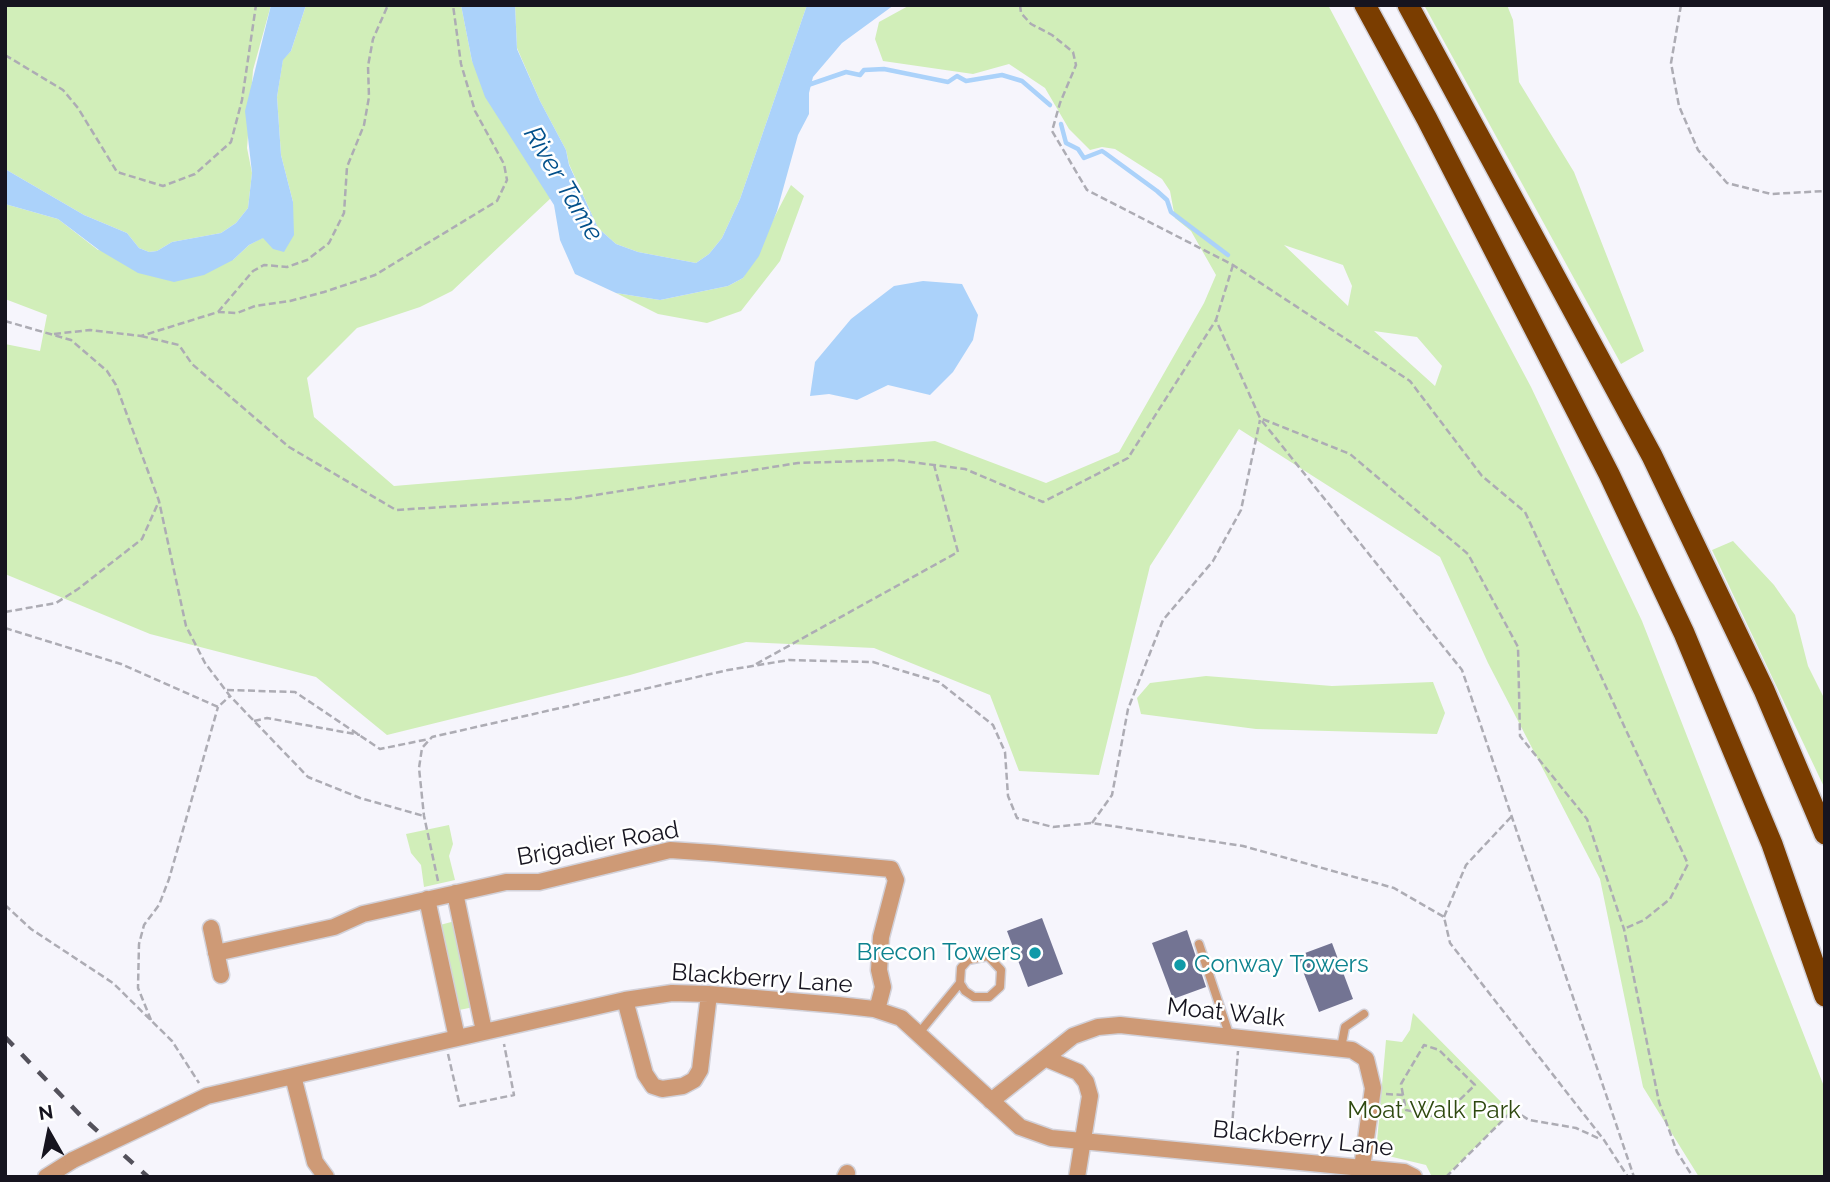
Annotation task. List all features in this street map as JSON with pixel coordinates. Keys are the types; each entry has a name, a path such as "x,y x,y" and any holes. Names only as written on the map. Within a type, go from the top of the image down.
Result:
{"highway":[{"path":"1365,5 1427,119 1609,474 1684,633 1768,833 1825,996"},
{"path":"1408,5 1652,456 1764,690 1825,834"}],"street":[{"name":"Brigadier Road","path":"216,953 334,928 363,914 441,896 506,882 539,882 670,849 891,869 896,880 881,937 879,970 883,987 877,1010"},
{"path":"441,896 493,1030"},
{"path":"441,896 451,1039"},
{"path":"211,928 221,975"},
{"name":"Blackberry Lane","path":"46,1177 74,1160 207,1096 625,1000 672,993 877,1010 901,1018 1020,1127 1051,1138 1229,1155 1294,1169 1362,1168 1404,1172 1414,1177"},
{"path":"625,1000 645,1074 653,1086 662,1089 694,1080 700,1070 709,994"},
{"name":"Moat Walk","path":"991,1101 1073,1036 1098,1027 1119,1025 1352,1050 1366,1059 1371,1072 1373,1093 1362,1168"},
{"path":"1047,1059 1066,1065 1086,1082 1090,1096 1077,1177"},
{"path":"293,1076 315,1162 326,1177"}],"lane":[{"path":"1199,944 1234,1037"},
{"path":"919,1033 960,983 961,968 975,956 988,956 1001,970 1000,987 989,996 974,997 965,991 960,983"},
{"path":"1340,1048 1345,1027 1364,1014"}],"path":[{"path":"5,55 63,90 78,108 117,172 163,186 195,174 231,142 242,100 256,5"},
{"path":"218,313 253,271 264,265 287,268 307,260 329,243 344,214 347,167 365,125 369,97 368,66 373,39 388,5"},
{"path":"141,336 218,313 237,313 255,306 290,301 375,275 497,201 507,180 504,164 475,111 461,64 453,5"},
{"path":"1020,5 1021,13 1031,24 1052,35 1073,52 1076,65 1052,131 1087,190 1233,265 1410,381 1482,476 1525,512 1688,864 1670,899 1644,920 1624,929"},
{"path":"1681,5 1671,63 1679,106 1698,150 1727,183 1771,194 1825,191"},
{"path":"51,335 90,330 141,336 179,345 192,364 289,447 396,510 570,499 798,463 895,460 965,469 1043,502 1128,458 1216,320 1233,265"},
{"path":"1216,320 1260,418 1462,670 1634,1177"},
{"path":"5,321 71,340 107,371 116,385 159,500 186,626 205,663 230,696 308,777 360,798 424,816"},
{"path":"1092,823 1111,795 1128,709 1163,620 1213,561 1241,510 1260,418"},
{"path":"1260,418 1350,454 1468,554 1518,647 1520,736 1587,820 1624,929 1659,1101 1677,1152 1693,1177"},
{"path":"752,666 958,552 934,465"},
{"path":"5,612 56,603 78,589 142,539 159,500"},
{"path":"5,628 121,664 218,708"},
{"path":"441,896 424,816 419,768 422,748 432,737 674,681 789,660 873,662 939,682 993,725 1005,751 1008,796 1017,818 1053,827 1092,823 1243,846 1394,888 1444,917"},
{"path":"227,690 295,692 380,749 429,739"},
{"path":"151,1020 138,988 139,944 144,925 159,905 169,878 218,708 230,696"},
{"path":"254,721 267,718 363,736"},
{"path":"1511,816 1465,865 1444,917 1450,943 1604,1140 1628,1177"},
{"path":"5,905 31,929 113,983 172,1041 207,1096"},
{"path":"451,1039 460,1106 514,1095 493,1030"},
{"path":"1229,1155 1234,1037"},
{"path":"1424,1045 1439,1050 1475,1085 1441,1118 1406,1110 1403,1095 1401,1084 1424,1045"},
{"path":"1373,1093 1403,1095"},
{"path":"1446,1177 1513,1110 1529,1120 1576,1128 1604,1140"}],"green space":[{"path":"5,5 271,5 253,70 247,148 252,173 248,208 236,223 221,233 172,242 157,251 149,252 139,248 127,233 84,215 5,169"},
{"path":"306,5 461,5 472,61 551,198 452,291 420,307 357,328 307,378 314,417 394,486 935,441 1046,483 1119,452 1204,303 1216,275 1191,231 1175,218 1170,191 1162,179 1115,149 1102,147 1090,150 1069,129 1045,88 1009,64 973,74 883,61 875,39 879,22 910,5 1328,5 1531,387 1642,621 1825,1089 1825,1177 1699,1177 1643,1087 1600,879 1488,663 1440,557 1239,429 1150,566 1099,775 1019,771 990,695 874,648 746,642 630,675 387,735 316,677 150,634 5,574 5,344 40,351 47,315 5,299 5,204 58,219 98,250 233,260 249,245 264,237 293,202 281,155 277,97 283,59 291,51","holes":["1284,245 1343,265 1352,286 1348,306","1374,331 1417,337 1442,366 1435,386"]},
{"path":"515,5 807,5 740,199 722,238 709,254 696,263 638,252 616,244 598,228 569,164 566,150 540,101 517,48"},
{"path":"1424,5 1507,5 1513,20 1519,82 1574,172 1644,351 1621,364"},
{"path":"791,185 804,196 780,261 741,311 707,323 658,314 616,293 660,300 728,286 743,278"},
{"path":"1733,541 1774,585 1795,615 1808,666 1825,700 1825,789 1712,550"},
{"path":"1206,676 1332,686 1433,682 1445,713 1437,734 1256,729 1141,714 1137,698 1150,683"},
{"path":"449,825 453,844 449,856 455,880 424,887 421,865 411,853 406,834"},
{"path":"455,921 474,1007 459,1010 440,925"},
{"name":"Moat Walk Park","path":"1413,1013 1511,1112 1445,1177 1432,1177 1426,1165 1376,1153 1386,1040 1402,1042 1410,1030"}],"water":[{"path":"271,5 306,5 291,51 283,60 277,97 281,155 293,202 294,235 284,252 273,249 263,238 249,245 233,260 204,275 174,282 138,273 99,250 58,219 5,204 5,169 84,215 127,233 139,248 149,252 157,251 172,242 221,233 236,223 248,208 252,173 245,111"},
{"name":"River Tame","path":"461,5 515,5 517,49 566,150 569,165 598,228 616,244 638,252 696,263 709,254 722,238 740,199 807,5 894,5 842,43 813,77 809,93 809,114 798,135 777,211 759,256 743,278 728,286 660,300 616,293 575,274 560,240 554,205 485,97 472,61"},
{"path":"923,281 962,284 978,315 973,340 953,372 930,395 888,385 857,400 829,394 810,396 815,362 851,319 894,286"}],"building":[{"name":"Brecon Towers","path":"1042,918 1063,974 1028,987 1007,931"},
{"name":"Conway Towers","path":"1187,930 1206,987 1173,999 1152,943"},
{"path":"1332,943 1353,999 1319,1012 1297,956"}],"waterway":[{"path":"808,85 846,72 860,75 864,70 884,69 948,82 957,76 966,81 1002,75 1022,81 1050,105"},
{"path":"1061,124 1066,143 1078,149 1084,158 1102,151 1105,153 1157,191 1167,200 1171,212 1228,255"}],"railway":[{"path":"5,1037 81,1116 148,1177"}],"place":[{"name":"Brecon Towers","path":"1035,953"},
{"name":"Conway Towers","path":"1180,965"}]}
